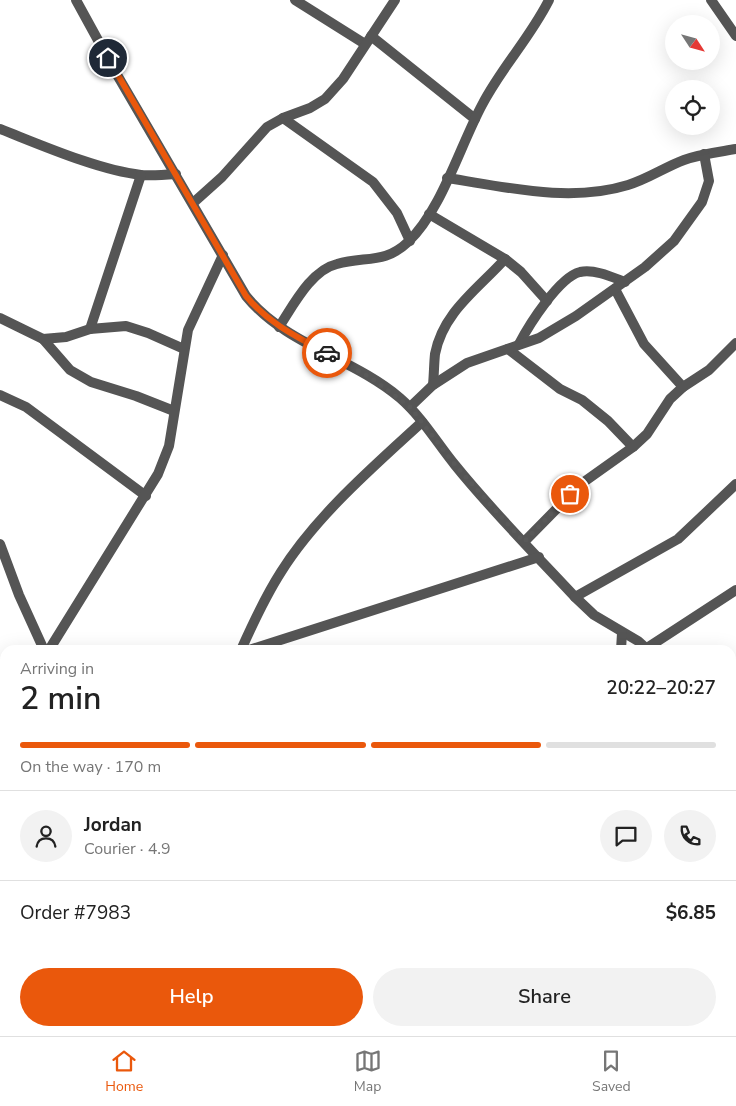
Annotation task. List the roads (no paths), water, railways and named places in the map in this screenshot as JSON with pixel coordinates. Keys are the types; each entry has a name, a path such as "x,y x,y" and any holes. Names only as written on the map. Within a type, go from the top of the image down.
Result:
{"street":[{"path":"76,0 116,73 246,296 259,311 278,327 371,378 410,407 456,466 575,597 594,615 642,645"},
{"path":"295,0 368,40 475,119"},
{"path":"193,203 222,177 267,127 283,118 310,108 325,99 343,79 395,0"},
{"path":"278,327 312,281 322,272 336,264 384,257 398,251 422,227 494,84 537,25 549,0"},
{"path":"711,0 736,36"},
{"path":"283,118 373,182 384,193 397,212 410,240"},
{"path":"0,129 56,150 141,175 176,174"},
{"path":"447,178 526,190 570,193 603,191 628,185 684,160 704,154 736,149"},
{"path":"410,407 433,384 467,363 539,338 615,290 674,241 702,202 709,181 704,154"},
{"path":"90,329 141,175"},
{"path":"429,214 505,259 521,272 547,301"},
{"path":"52,645 146,496 169,446 188,330 223,256"},
{"path":"433,384 435,354 442,329 449,317 505,259"},
{"path":"519,344 547,301 569,278 579,272 596,272 625,282"},
{"path":"615,290 644,344 683,387"},
{"path":"0,318 43,339 70,370 91,382 136,396 174,412"},
{"path":"43,339 66,337 90,329 126,326 184,349"},
{"path":"524,542 581,484 633,447 646,434 670,399 683,387 709,370 736,343"},
{"path":"508,349 560,389 582,400 624,435 633,447"},
{"path":"0,395 26,408 146,496"},
{"path":"243,645 258,609 281,570 305,539 375,465 422,422"},
{"path":"575,597 678,539 736,484"},
{"path":"0,544 19,595 42,645"},
{"path":"265,645 539,557"},
{"path":"654,645 736,590"},
{"path":"621,645 622,632"}]}
